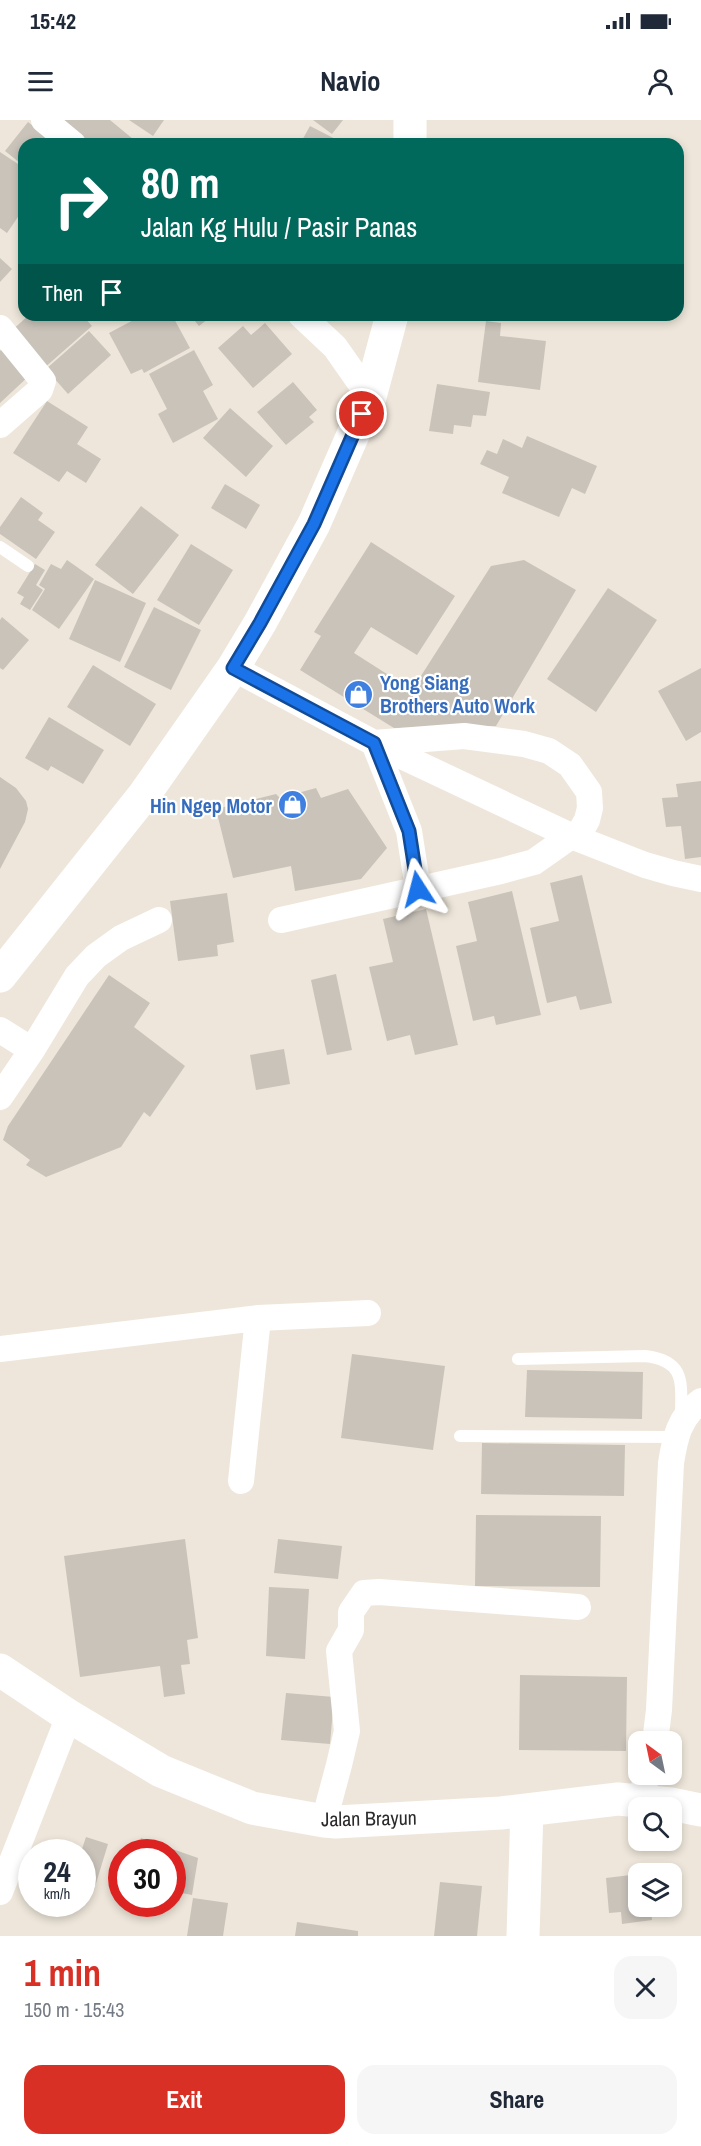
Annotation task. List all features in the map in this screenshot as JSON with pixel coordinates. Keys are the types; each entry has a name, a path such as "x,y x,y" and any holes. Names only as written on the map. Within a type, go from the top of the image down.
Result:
{"main road":[{"path":"410,120 410,138"},
{"path":"0,976 144,795 233,668 260,623 314,524 370,397 390,321"},
{"name":"Jalan Brayun","path":"0,1670 69,1716 161,1771 252,1808 324,1821 527,1810 618,1799 644,1787 701,1810"},
{"path":"523,1936 527,1810"}],"street":[{"path":"44,120 66,138"},
{"path":"307,321 335,347 370,397"},
{"path":"0,328 42,378 43,384 40,390 0,425"},
{"path":"233,668 374,743 571,836 645,865 701,879"},
{"path":"281,920 501,872 534,862 571,836 579,834 587,820 590,808 589,792 570,765 549,751 524,744 464,736 374,743"},
{"path":"374,743 409,831 418,889"},
{"path":"0,1097 77,976 96,956 121,938 159,920"},
{"path":"0,1030 32,1050"},
{"path":"0,1349 258,1318 368,1313"},
{"path":"241,1481 258,1318"},
{"path":"656,1731 671,1463 678,1430 701,1401"},
{"path":"324,1821 346,1731 339,1651 351,1630 351,1612 364,1593 379,1592 578,1606"},
{"path":"0,1892 69,1716"}],"lane":[{"path":"0,547 28,566"},
{"path":"460,1436 678,1430 678,1374 672,1365 662,1358 645,1356 518,1359"}],"building":[{"path":"63,120 110,120 132,138 84,138"},
{"path":"129,120 164,120 153,136"},
{"path":"313,120 343,120 332,134"},
{"path":"28,122 48,138 18,138 18,161 5,151"},
{"path":"310,126 333,138 303,138"},
{"path":"0,152 18,164 18,217 7,233 0,228"},
{"path":"0,258 12,269 0,282"},
{"path":"22,321 87,321 92,326 43,369 10,332"},
{"path":"132,321 175,321 190,348 144,373 142,369 131,374 109,333"},
{"path":"195,321 205,321 199,326"},
{"path":"486,321 501,323 500,336 546,341 540,390 478,382"},
{"path":"265,323 292,354 253,388 218,348 243,326 251,335"},
{"path":"89,331 111,355 68,394 46,369"},
{"path":"5,346 31,374 0,403 0,351"},
{"path":"194,350 213,385 203,391 218,419 173,443 158,414 167,409 149,374"},
{"path":"293,382 317,410 309,417 314,422 286,445 257,412"},
{"path":"437,384 490,392 486,416 473,415 471,427 454,425 453,434 429,431"},
{"path":"47,401 88,427 77,444 101,459 86,483 67,471 59,482 13,453"},
{"path":"230,408 273,446 246,477 203,438"},
{"path":"527,436 597,466 585,494 572,488 559,517 502,493 509,477 480,464 487,450 497,454 503,439 522,448"},
{"path":"225,484 260,505 246,529 211,508"},
{"path":"21,497 43,513 38,520 55,532 36,559 0,534 0,527"},
{"path":"141,506 179,535 133,594 95,565"},
{"path":"371,542 455,596 417,655 371,627 354,653 412,690 491,566 524,560 576,590 496,726 394,728 300,670 321,636 314,632"},
{"path":"191,544 233,570 199,625 157,600"},
{"path":"67,560 94,579 59,629 32,610 45,589 39,585 51,564 61,569"},
{"path":"35,564 45,570 36,585 43,590 30,610 20,604 24,597 17,593"},
{"path":"95,580 146,603 120,662 69,639"},
{"path":"608,588 657,620 596,712 547,679"},
{"path":"154,607 201,630 171,690 124,667"},
{"path":"2,617 29,640 3,670 0,668 0,620"},
{"path":"93,665 156,704 130,746 67,707"},
{"path":"701,668 701,732 686,741 658,691"},
{"path":"49,717 104,750 83,784 51,766 48,771 25,758"},
{"path":"0,777 16,788 26,801 28,809 25,822 0,869"},
{"path":"701,781 701,857 685,859 681,826 666,827 662,798 678,797 676,784"},
{"path":"316,788 321,798 348,789 387,848 361,879 295,891 291,866 233,878 216,809 276,794 280,798"},
{"path":"582,875 612,1003 580,1010 576,996 547,1003 530,928 559,921 550,883"},
{"path":"512,891 541,1015 496,1025 494,1016 473,1021 456,946 477,941 468,902"},
{"path":"227,893 234,942 217,945 218,956 178,961 170,901"},
{"path":"426,909 458,1045 415,1055 410,1035 387,1041 369,967 393,962 383,919"},
{"path":"336,974 352,1050 327,1055 311,980"},
{"path":"109,975 150,1003 134,1027 185,1066 150,1117 144,1112 121,1147 46,1177 26,1165 30,1160 3,1140 8,1126"},
{"path":"284,1049 290,1084 256,1090 250,1055"},
{"path":"352,1354 445,1366 433,1450 341,1438"},
{"path":"527,1370 643,1372 642,1419 525,1417"},
{"path":"482,1443 625,1445 624,1496 481,1494"},
{"path":"476,1515 601,1516 600,1587 475,1586"},
{"path":"185,1539 198,1638 187,1640 190,1664 181,1665 185,1694 164,1697 160,1666 80,1677 64,1556"},
{"path":"278,1539 342,1546 338,1579 274,1573"},
{"path":"269,1587 309,1589 305,1659 266,1656"},
{"path":"520,1675 627,1677 626,1751 519,1750"},
{"path":"286,1693 334,1697 330,1744 281,1740"},
{"path":"96,1840 108,1844 96,1883"},
{"path":"186,1854 198,1858 192,1895 186,1894"},
{"path":"628,1875 628,1917 652,1917 652,1920 622,1924 621,1912 609,1913 606,1878"},
{"path":"440,1882 482,1886 477,1936 434,1936"},
{"path":"193,1898 228,1903 223,1936 187,1936"},
{"path":"297,1922 358,1931 358,1936 295,1936"}],"place":[{"name":"Yong Siang Brothers Auto Work","path":"359,694"},
{"name":"Hin Ngep Motor","path":"293,805"}],"route":[{"path":"362,414 314,524 233,668 374,743 409,831 418,889"}]}
